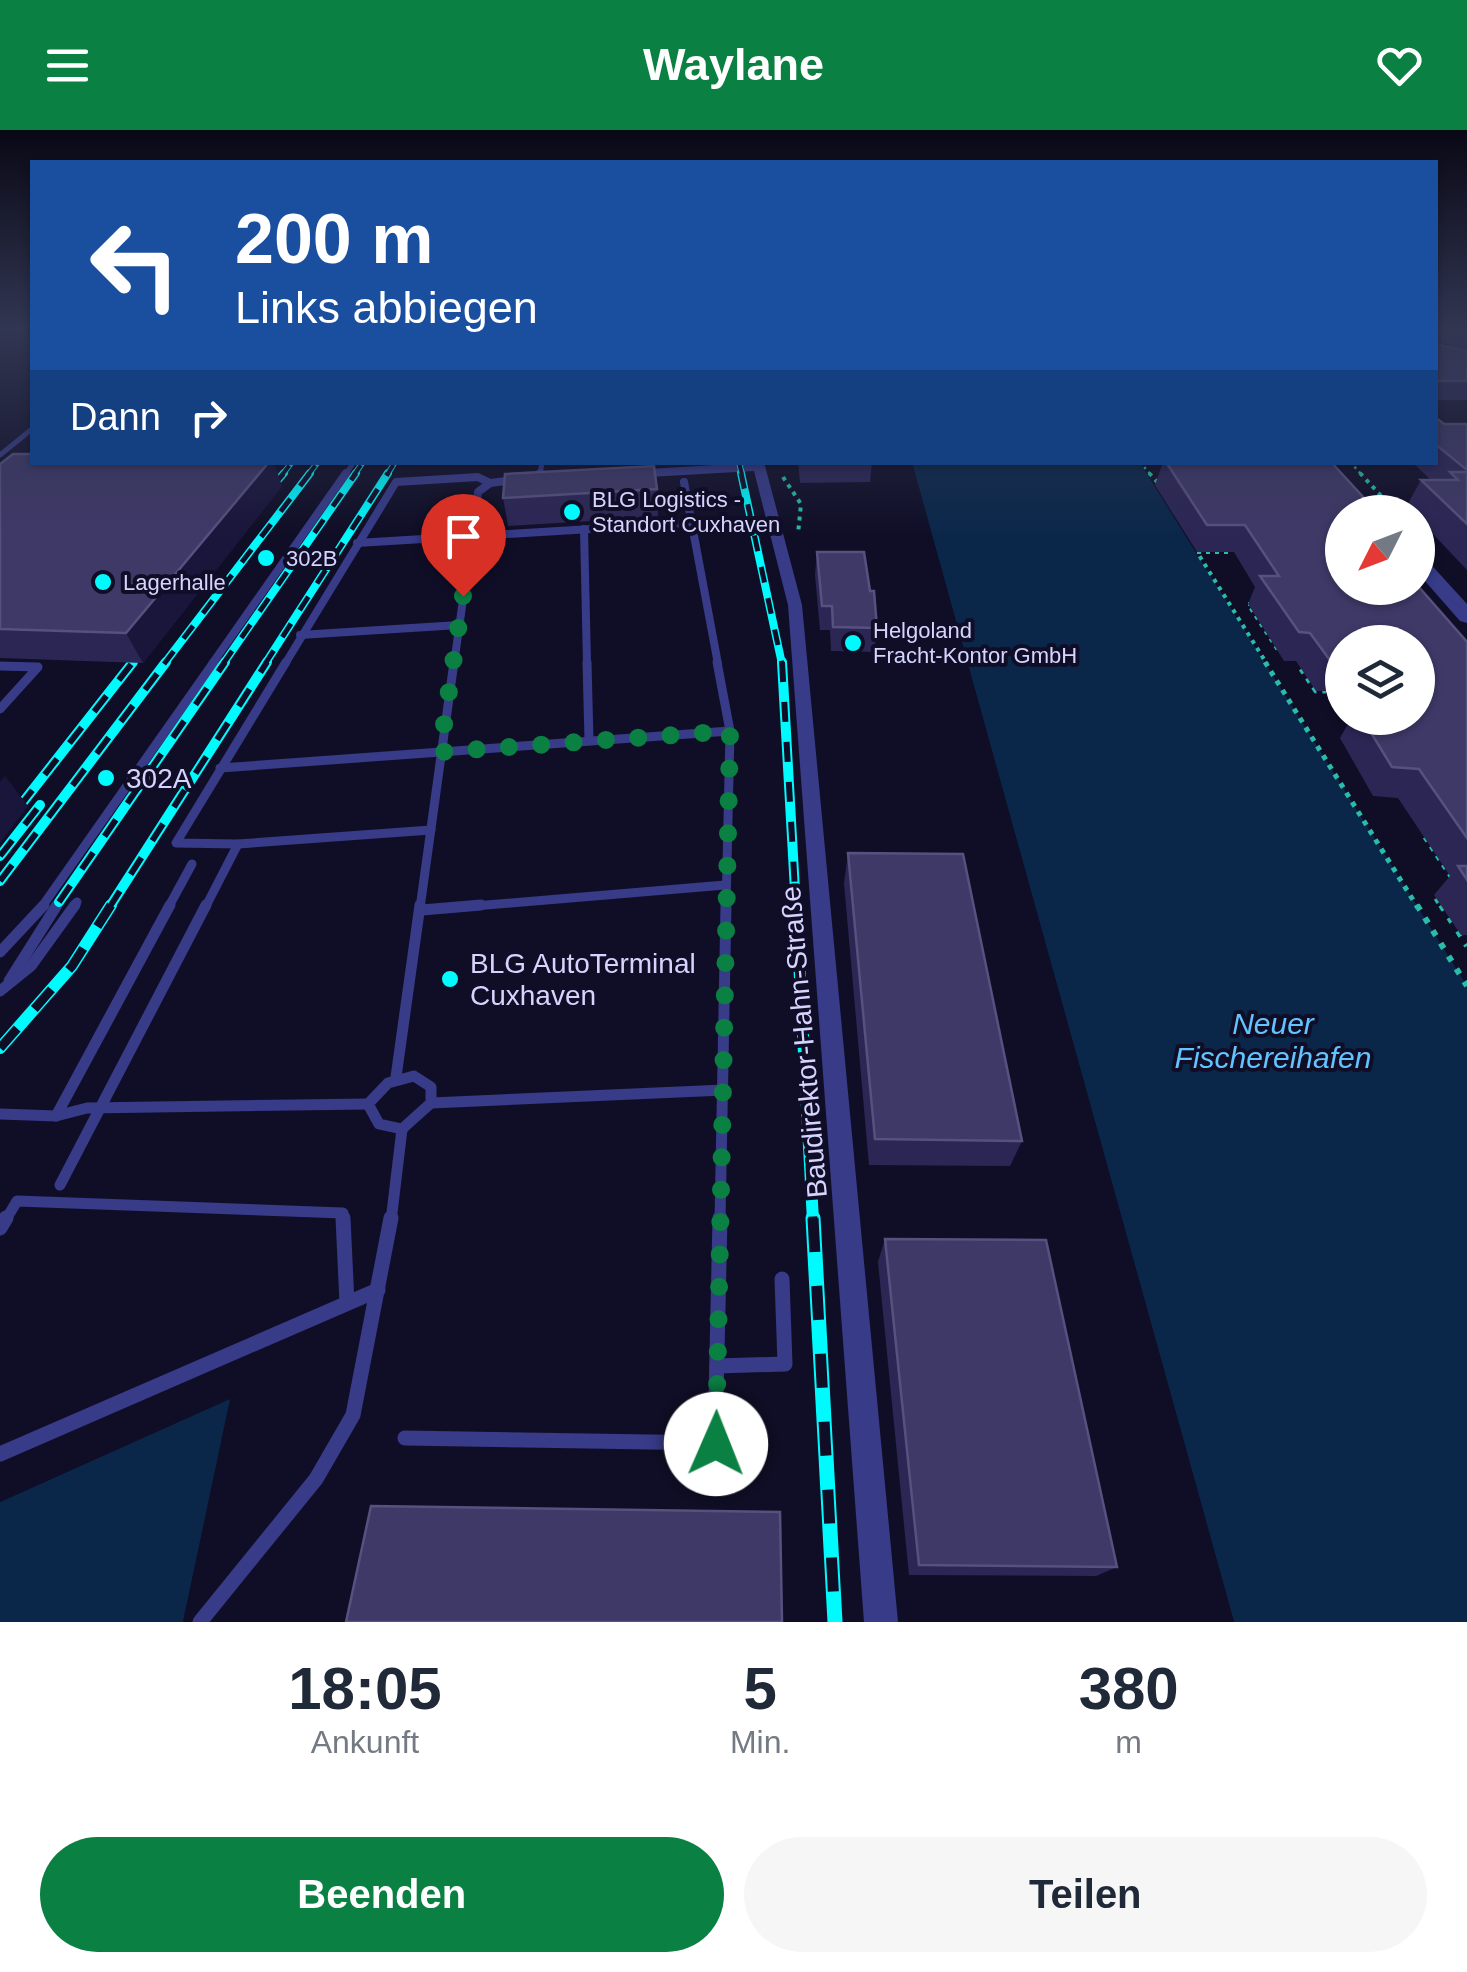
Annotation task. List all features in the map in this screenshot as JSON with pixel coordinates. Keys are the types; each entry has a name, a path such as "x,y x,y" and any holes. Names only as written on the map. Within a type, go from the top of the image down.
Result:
{"street":[{"path":"608,476 651,467 758,465"},
{"name":"Baudirektor-Hahn-Straße","path":"758,465 795,605 881,1622"},
{"path":"490,483 558,478"},
{"path":"1435,581 1467,616"}],"lane":[{"path":"0,455 30,434"},
{"path":"0,952 43,906 352,465"},
{"path":"539,478 541,465"},
{"path":"431,830 238,844 176,843 396,482 478,478 490,483"},
{"path":"405,1438 716,1444 730,731 684,482"},
{"path":"396,1077 471,536 478,492 490,483"},
{"path":"357,543 691,522"},
{"path":"584,528 589,741"},
{"path":"300,635 459,625"},
{"path":"0,666 38,667 0,709"},
{"path":"220,768 730,731"},
{"path":"60,1184 238,844"},
{"path":"56,1116 192,864"},
{"path":"422,910 724,885"},
{"path":"4,987 59,902"},
{"path":"4,987 31,966 77,902"},
{"path":"368,1104 378,1090 396,1077 414,1076 431,1087 431,1103"},
{"path":"200,1622 316,1478 352,1416 396,1200 402,1129 431,1103 724,1090"},
{"path":"0,1114 56,1116 102,1108 368,1104"},
{"path":"368,1104 372,1117 382,1128 402,1129"},
{"path":"0,1228 17,1201 343,1213 347,1304"},
{"path":"717,1366 785,1364 782,1279"},
{"path":"0,1454 378,1290"}],"path":[{"path":"1142,465 1156,486 1169,485"},
{"path":"1353,465 1380,495"},
{"path":"1240,552 1197,552 1467,986"},
{"path":"1266,604 1248,604 1284,661"},
{"path":"1304,661 1308,666 1299,666 1316,691 1325,691"},
{"path":"1420,830 1452,878"},
{"path":"1448,895 1434,895 1467,946"}],"water":[{"name":"Neuer Fischereihafen","path":"913,465 1141,465 1467,986 1467,1622 1234,1622"},
{"path":"231,1398 183,1622 0,1622 0,1502"}],"pier":[{"path":"908,465 913,465 1234,1622 1229,1622"},
{"path":"229,1394 236,1399 188,1622 183,1622 230,1399 0,1502 0,1496"}],"building":[{"path":"1438,419 1444,424 1467,424 1467,470 1438,446"},
{"name":"Lagerhalle","path":"13,454 30,454 30,465 266,465 126,633 0,629 0,464"},
{"path":"1168,465 1334,465 1361,495 1325,495 1325,605 1435,605 1467,642 1467,838 1419,769 1392,767 1372,735 1435,735 1435,625 1325,625 1325,653 1310,633 1299,632 1260,576 1279,576 1245,525 1207,525"},
{"path":"654,466 657,489 503,498 505,474"},
{"path":"1450,472 1467,472 1467,524 1421,480 1458,480"},
{"path":"817,552 864,552 870,591 874,591 877,628 833,627 832,606 822,606"},
{"path":"848,853 963,854 1022,1141 875,1139"},
{"path":"1458,866 1467,866 1467,880"},
{"path":"885,1239 1046,1240 1117,1567 919,1565"},
{"path":"371,1506 780,1512 782,1622 346,1622"}],"railway":[{"path":"282,475 290,465"},
{"path":"308,475 316,465"},
{"path":"354,475 361,465"},
{"path":"387,475 393,465"},
{"path":"740,465 742,475"},
{"path":"273,486 284,473"},
{"path":"164,664 310,473"},
{"path":"223,664 356,473"},
{"path":"265,664 388,473"},
{"path":"741,473 782,664"},
{"path":"20,806 133,662"},
{"path":"0,881 166,662"},
{"path":"59,902 225,662"},
{"path":"109,908 267,662"},
{"path":"782,662 796,908"},
{"path":"0,856 40,805"},
{"path":"0,1048 72,966 111,905"},
{"path":"796,905 813,1221"},
{"path":"813,1218 835,1622"}],"place":[{"name":"BLG Logistics - Standort Cuxhaven","path":"572,512"},
{"name":"302B","path":"266,558"},
{"name":"Lagerhalle","path":"103,582"},
{"name":"Helgoland Fracht-Kontor GmbH","path":"853,643"},
{"name":"302A","path":"106,778"},
{"name":"BLG AutoTerminal Cuxhaven","path":"450,979"}],"route":[{"path":"463,596 440,752 730,731 716,1444"}]}
